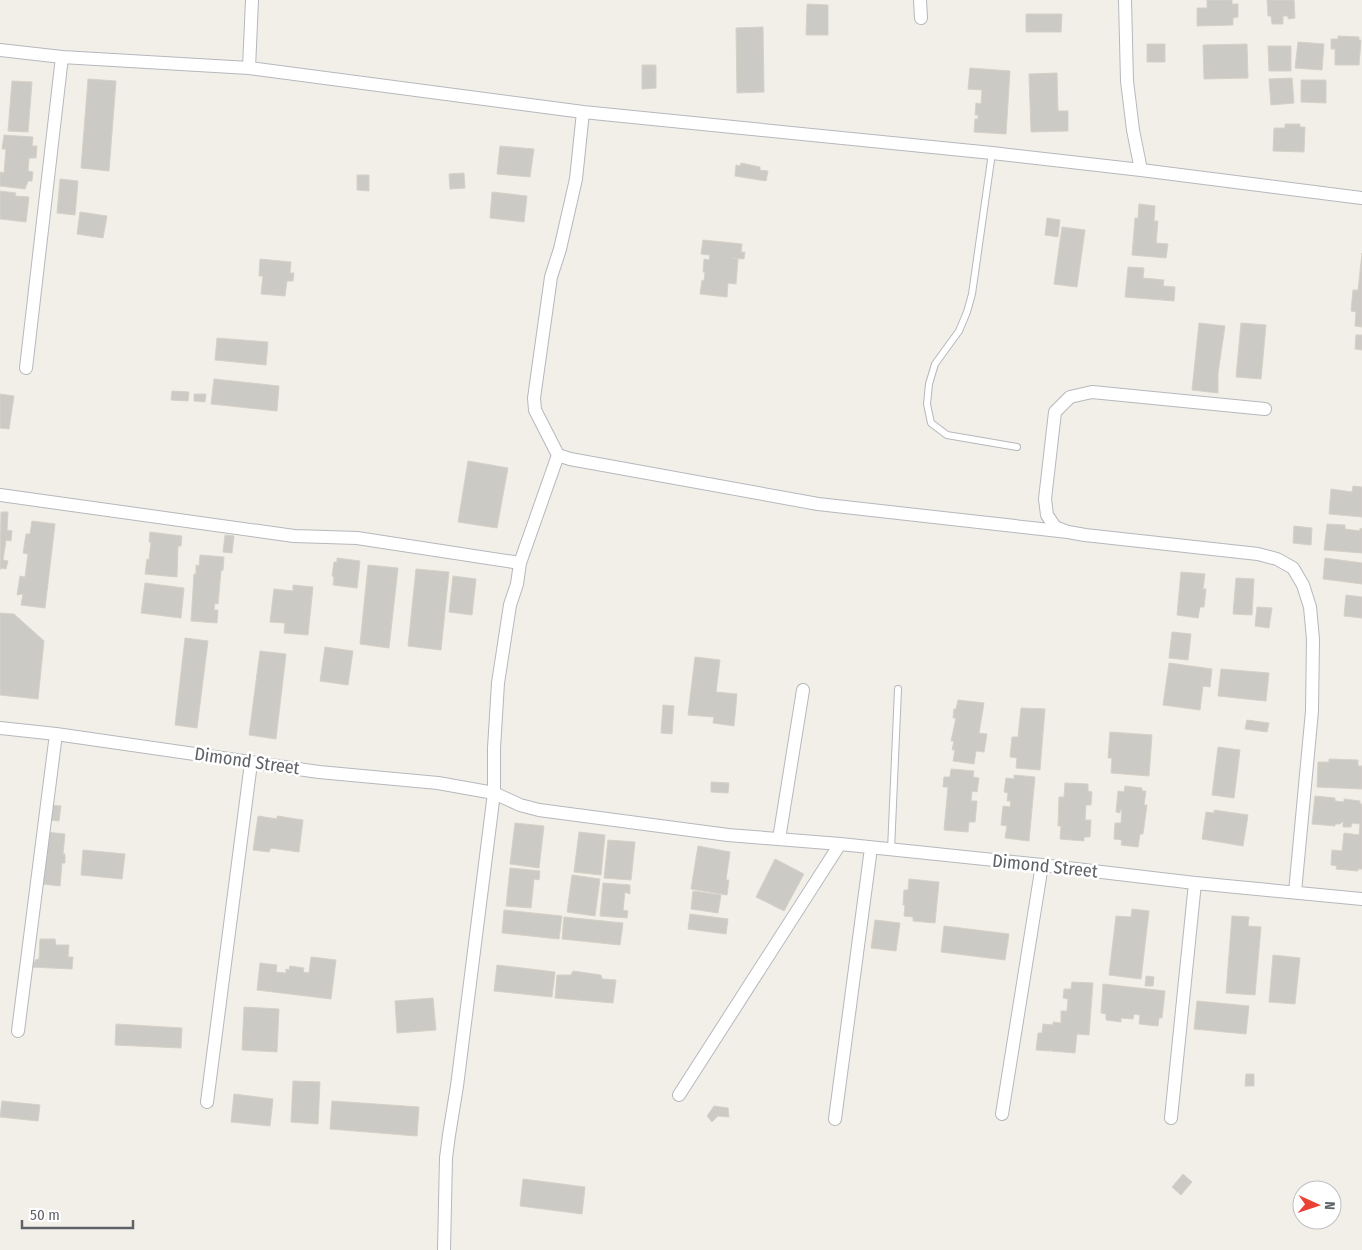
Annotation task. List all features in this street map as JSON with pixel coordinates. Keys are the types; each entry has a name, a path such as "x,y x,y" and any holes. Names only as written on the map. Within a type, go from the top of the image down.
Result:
{"street":[{"path":"249,68 252,0"},
{"path":"920,0 921,18"},
{"path":"1125,0 1127,81 1133,130 1141,170"},
{"path":"0,50 62,57 249,68 583,112 992,153 1362,198"},
{"path":"26,368 62,57"},
{"path":"583,112 576,179 560,249 551,277 534,398 535,410 558,455 570,459 818,504 1258,554 1277,559 1292,568 1303,585 1310,607 1313,639 1312,702 1295,892"},
{"path":"1068,532 1055,527 1047,515 1045,499 1055,412 1070,397 1092,392 1265,409"},
{"path":"444,1250 448,1142 457,1086 494,793 494,748 499,674 510,605 517,584 520,563 558,455"},
{"path":"0,495 111,512 294,536 357,538 520,563"},
{"path":"779,839 802,690"},
{"name":"Dimond Street","path":"0,728 56,734 351,776 438,783 494,793 520,805 539,810 728,835 840,844 1195,883 1362,899"},
{"path":"18,1031 56,734"},
{"path":"207,1102 251,763"},
{"path":"679,1095 840,844"},
{"path":"835,1119 871,848"},
{"path":"1002,1114 1042,865"},
{"path":"1171,1118 1195,883"}],"lane":[{"path":"992,153 972,294 959,331 935,364 929,384 927,404 931,423 947,435 1017,447"},
{"path":"891,850 898,688"}],"building":[{"path":"1207,0 1232,0 1232,4 1238,4 1238,17 1233,18 1233,25 1197,26 1197,8 1207,8"},
{"path":"1267,0 1294,0 1295,18 1288,19 1288,16 1283,16 1283,24 1272,24 1271,16 1268,16"},
{"path":"807,4 828,5 828,35 806,35"},
{"path":"1026,14 1062,14 1061,32 1026,32"},
{"path":"763,27 764,92 737,93 736,28"},
{"path":"1338,36 1359,37 1359,40 1361,40 1359,65 1335,65 1335,49 1331,49 1331,39 1338,39"},
{"path":"1298,42 1324,44 1322,70 1295,68"},
{"path":"1147,44 1165,44 1165,62 1147,62"},
{"path":"1247,44 1248,78 1204,79 1203,45"},
{"path":"1268,46 1291,46 1291,71 1269,71"},
{"path":"642,65 656,65 656,88 642,89"},
{"path":"970,68 1010,71 1006,134 974,132 975,119 978,119 978,115 975,115 976,103 981,104 982,90 968,89"},
{"path":"1057,73 1058,111 1068,111 1068,131 1031,132 1029,74"},
{"path":"1292,78 1294,103 1271,105 1269,79"},
{"path":"88,79 116,81 109,171 81,168"},
{"path":"1301,80 1326,80 1326,103 1301,102"},
{"path":"12,81 32,82 28,132 8,131"},
{"path":"1285,124 1300,124 1300,127 1305,127 1304,152 1273,151 1274,128 1285,128"},
{"path":"4,135 33,137 32,146 37,146 36,158 29,158 28,171 33,172 32,181 28,181 25,189 0,186 0,172 4,173 6,149 2,149"},
{"path":"500,146 534,149 530,177 497,174"},
{"path":"741,163 760,167 760,170 768,171 766,181 735,176 736,165 740,166"},
{"path":"464,173 465,188 450,189 449,174"},
{"path":"357,175 369,175 369,191 357,190"},
{"path":"60,179 78,181 75,215 57,213"},
{"path":"0,191 16,193 15,196 29,197 26,222 0,219"},
{"path":"492,192 527,196 524,222 490,218"},
{"path":"1139,204 1155,206 1154,221 1158,221 1156,243 1168,244 1166,258 1132,255 1135,218 1138,218"},
{"path":"80,212 107,216 103,238 77,234"},
{"path":"1047,218 1060,220 1058,237 1045,235"},
{"path":"1062,227 1085,230 1077,287 1054,284"},
{"path":"703,240 742,244 741,252 745,252 744,259 732,258 738,259 736,284 728,283 727,297 700,294 702,280 704,281 704,259 709,260 710,255 701,254"},
{"path":"1362,253 1362,327 1355,326 1356,312 1351,311 1353,290 1358,290"},
{"path":"260,259 291,262 290,273 294,273 293,281 287,281 285,296 261,294 263,276 259,276"},
{"path":"1128,267 1144,268 1143,278 1164,280 1163,286 1175,287 1174,301 1125,297"},
{"path":"1199,323 1225,326 1218,373 1218,393 1192,390"},
{"path":"1241,323 1266,325 1261,379 1236,377"},
{"path":"1356,335 1362,335 1362,350 1355,349"},
{"path":"217,338 268,342 266,365 215,360"},
{"path":"214,379 279,386 277,411 211,404"},
{"path":"172,391 189,392 188,401 171,400"},
{"path":"0,394 14,396 9,429 0,428"},
{"path":"194,394 206,394 205,402 194,401"},
{"path":"468,461 508,468 497,528 458,522"},
{"path":"1353,486 1362,487 1362,517 1329,514 1331,489 1352,492"},
{"path":"1,512 8,512 7,530 12,531 11,541 6,540 3,560 8,561 6,569 0,568"},
{"path":"32,521 55,524 45,608 21,605 23,594 17,595 20,576 25,577 28,554 23,553 26,534 30,534"},
{"path":"1327,524 1345,525 1345,529 1360,531 1360,528 1362,529 1362,553 1324,550"},
{"path":"1294,526 1312,528 1311,545 1293,543"},
{"path":"150,532 182,536 181,546 178,546 177,577 145,574 147,559 149,560"},
{"path":"225,535 234,536 232,553 223,552"},
{"path":"200,555 224,557 218,604 215,603 214,610 218,610 217,623 191,621 194,574 196,574 196,565 199,566"},
{"path":"337,558 360,561 357,588 333,585 334,562 337,562"},
{"path":"1325,558 1362,563 1362,584 1323,579"},
{"path":"368,565 398,568 389,648 360,644"},
{"path":"416,569 449,572 441,650 408,646"},
{"path":"1181,572 1205,574 1203,589 1206,589 1204,607 1200,607 1198,618 1177,615"},
{"path":"453,576 476,579 472,615 449,612"},
{"path":"1236,578 1254,579 1252,615 1233,614"},
{"path":"145,583 184,588 181,618 141,613"},
{"path":"293,585 313,587 308,635 284,633 285,623 270,622 274,589 293,591"},
{"path":"1346,595 1362,597 1362,618 1344,616"},
{"path":"1257,607 1272,608 1269,628 1255,626"},
{"path":"0,613 14,614 44,641 38,699 0,695"},
{"path":"1172,632 1191,634 1188,660 1169,658"},
{"path":"185,638 208,641 197,728 175,725"},
{"path":"325,647 353,651 348,685 320,681"},
{"path":"260,651 286,654 276,739 249,735"},
{"path":"695,657 720,660 716,692 737,694 734,726 713,723 714,717 688,715"},
{"path":"1169,663 1212,669 1210,687 1203,686 1200,710 1163,705"},
{"path":"1221,669 1269,673 1266,701 1218,696"},
{"path":"958,700 984,703 979,733 987,734 984,752 976,751 974,764 953,761 955,750 952,750 954,741 951,741 956,718 953,718 954,709 956,709"},
{"path":"663,705 674,706 672,734 661,733"},
{"path":"1021,708 1045,709 1040,770 1016,768 1017,758 1010,757 1012,737 1018,737"},
{"path":"1247,720 1269,723 1267,732 1245,729"},
{"path":"1110,732 1152,735 1149,776 1111,773 1112,758 1108,758"},
{"path":"1218,747 1240,750 1234,798 1212,795"},
{"path":"1329,759 1358,760 1358,766 1362,766 1362,789 1317,787 1318,762 1329,762"},
{"path":"951,769 974,771 973,777 979,778 977,792 972,791 971,801 977,801 975,822 969,822 968,832 944,830 948,787 943,787 944,777 950,777"},
{"path":"1014,775 1035,777 1029,841 1005,838 1007,826 1001,825 1003,806 1010,807 1011,801 1007,801 1008,793 1004,792 1006,778 1014,779"},
{"path":"711,782 729,783 728,793 711,792"},
{"path":"1065,783 1088,784 1088,791 1092,792 1091,805 1086,805 1085,820 1091,820 1090,837 1084,837 1084,841 1060,839 1061,826 1058,826 1059,797 1064,797"},
{"path":"1125,786 1142,788 1142,791 1146,791 1144,805 1147,805 1143,834 1140,834 1138,847 1121,845 1122,840 1114,839 1115,823 1121,823 1122,810 1120,810 1120,813 1116,812 1118,791 1124,792"},
{"path":"1315,796 1335,798 1335,801 1344,802 1344,799 1360,801 1360,804 1362,804 1362,869 1358,869 1358,871 1336,869 1337,866 1331,865 1332,850 1342,851 1344,833 1359,835 1360,824 1352,823 1351,827 1343,827 1343,821 1340,824 1335,824 1335,826 1312,824"},
{"path":"50,805 61,806 59,821 49,820"},
{"path":"1214,810 1248,815 1243,846 1202,839 1206,812 1214,813"},
{"path":"258,816 277,819 277,816 303,820 299,852 271,848 269,852 253,850"},
{"path":"515,823 544,826 539,868 510,864"},
{"path":"46,832 65,834 63,854 65,854 65,863 62,863 60,886 43,884 43,855 47,856 47,853 44,853"},
{"path":"579,832 605,835 601,875 574,872"},
{"path":"608,840 635,842 631,880 604,878"},
{"path":"698,846 730,852 726,880 729,880 727,895 691,889"},
{"path":"83,850 125,854 122,879 81,875"},
{"path":"775,859 804,874 784,911 756,897"},
{"path":"510,868 540,871 539,880 534,879 531,908 506,906"},
{"path":"572,875 600,879 595,916 567,912"},
{"path":"909,879 939,882 935,923 913,921 913,917 904,916 904,890 908,890"},
{"path":"603,883 630,885 630,894 625,892 623,910 628,911 627,918 600,916"},
{"path":"693,891 721,895 718,913 691,909"},
{"path":"1132,909 1149,911 1141,979 1109,975 1116,916 1131,917"},
{"path":"504,910 562,916 559,939 502,933"},
{"path":"690,914 728,919 726,934 688,929"},
{"path":"1232,916 1249,917 1248,926 1261,927 1255,995 1226,993"},
{"path":"564,917 623,923 620,945 562,939"},
{"path":"875,920 900,923 896,951 871,948"},
{"path":"944,926 1009,934 1005,960 941,952"},
{"path":"40,939 55,939 56,945 69,945 68,957 73,957 72,969 31,967 31,962 39,959"},
{"path":"1273,955 1300,958 1295,1004 1269,1002"},
{"path":"311,957 336,960 331,999 257,990 260,963 277,965 276,972 286,973 286,969 289,970 290,966 304,968 303,972 309,973"},
{"path":"497,965 555,972 552,997 494,991"},
{"path":"573,971 601,975 602,979 616,980 613,1003 555,998 557,975 571,975"},
{"path":"1146,976 1154,977 1153,986 1145,986"},
{"path":"1072,982 1093,983 1089,1035 1077,1034 1075,1053 1051,1051 1051,1049 1050,1051 1036,1050 1038,1033 1042,1033 1043,1024 1053,1025 1053,1022 1061,1023 1061,1011 1067,1011 1068,999 1063,998 1064,989 1071,989"},
{"path":"1103,984 1165,991 1162,1018 1159,1018 1158,1026 1139,1024 1140,1015 1134,1014 1133,1019 1121,1018 1121,1022 1106,1020 1106,1014 1101,1013"},
{"path":"433,998 436,1030 397,1033 395,1001"},
{"path":"1197,1001 1249,1006 1246,1034 1194,1029"},
{"path":"244,1007 279,1009 277,1052 242,1050"},
{"path":"116,1024 182,1028 181,1048 115,1045"},
{"path":"1246,1074 1254,1074 1254,1086 1245,1086"},
{"path":"293,1081 320,1082 318,1124 291,1122"},
{"path":"234,1094 273,1099 270,1126 231,1122"},
{"path":"2,1101 40,1105 38,1121 0,1117"},
{"path":"332,1101 419,1107 417,1136 330,1129"},
{"path":"714,1106 728,1108 729,1117 718,1116 712,1122 707,1116"},
{"path":"1183,1174 1192,1182 1181,1195 1172,1187"},
{"path":"523,1179 585,1187 582,1214 520,1206"}]}
